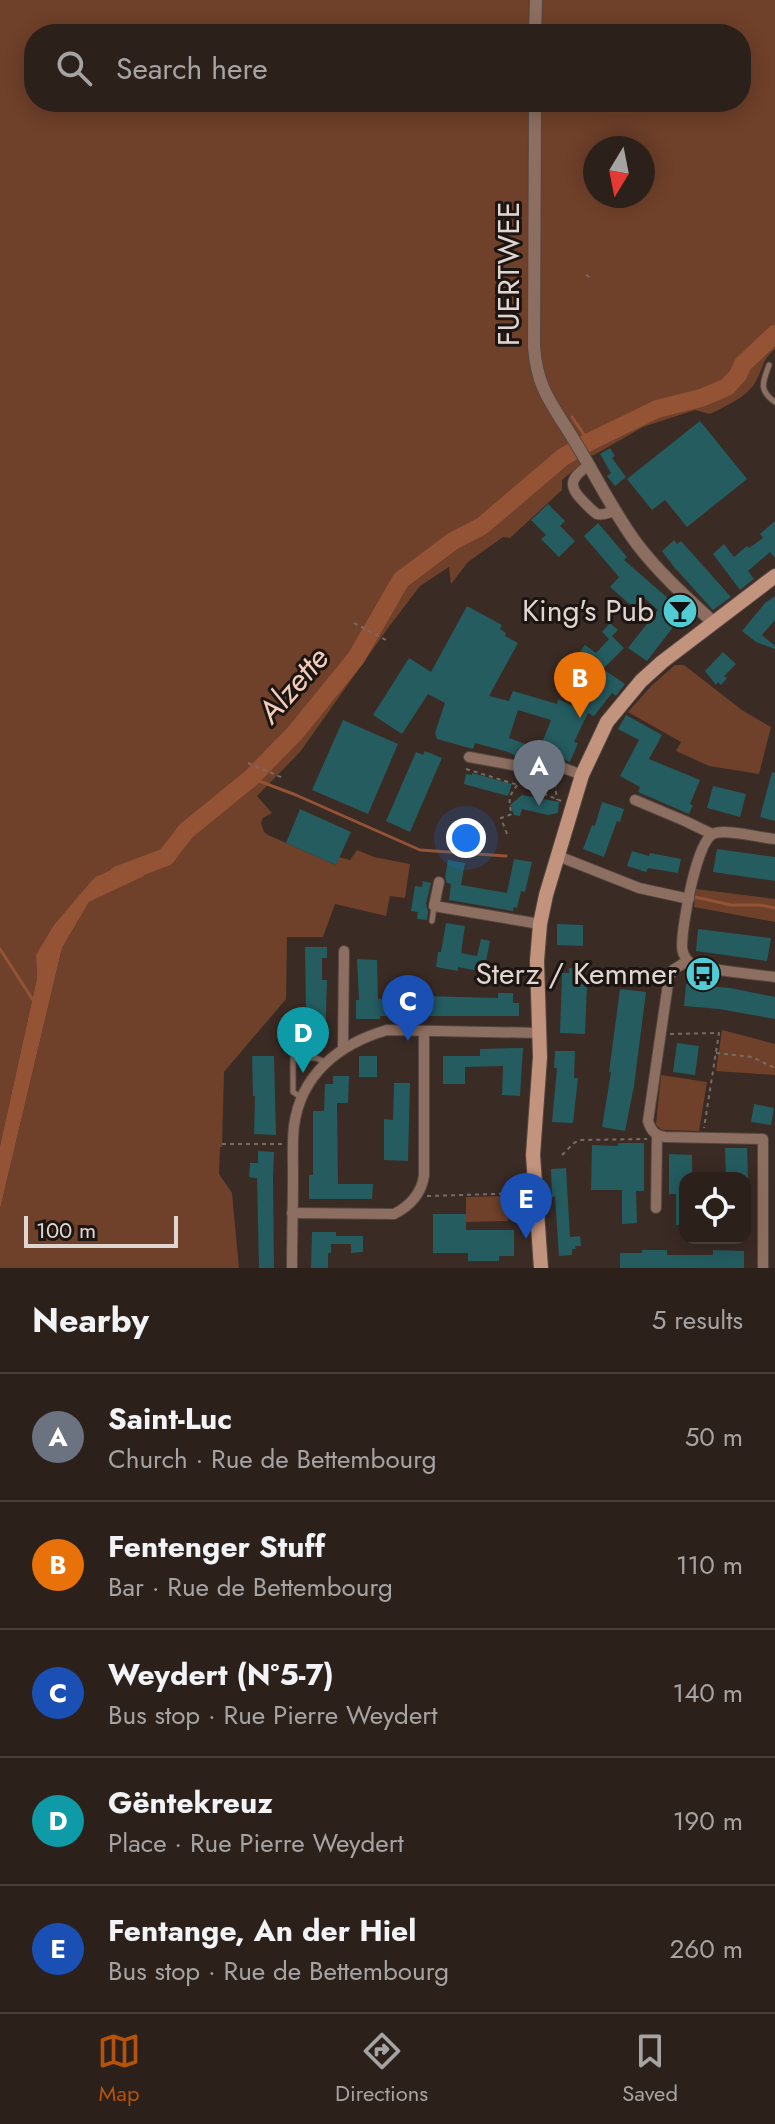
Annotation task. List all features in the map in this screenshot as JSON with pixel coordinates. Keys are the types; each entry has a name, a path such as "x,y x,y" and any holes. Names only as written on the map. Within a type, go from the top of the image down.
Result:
{"main road":[{"path":"541,1268 533,1155 541,1033 537,961 540,924 582,775 607,722 621,703 662,662 775,576"}],"street":[{"path":"535,24 536,0"},
{"name":"FUERTWEE","path":"535,112 535,364 543,391 636,542 655,567 714,623"},
{"path":"588,463 575,476 575,493 596,513 601,515 616,511"},
{"path":"469,757 518,766 529,755 582,775"},
{"path":"635,800 712,834 725,832 775,839"},
{"path":"712,834 703,844 689,899 682,948 687,961 700,968 775,977"},
{"path":"558,856 639,888 689,899"},
{"path":"439,882 434,906 540,924"},
{"path":"343,1048 344,951"},
{"path":"656,1208 653,1136 648,1121 669,977 673,970 687,961"},
{"path":"292,1268 294,1125 302,1098 312,1079 326,1063 343,1048 387,1030 541,1033"},
{"path":"292,1213 394,1214 414,1200 424,1176 424,1031"},
{"path":"653,1136 763,1139 763,1268"}],"lane":[{"path":"769,365 763,389 767,397 775,402"},
{"path":"432,921 434,906"},
{"path":"302,1098 293,1092 293,1058 316,1058 326,1063"}],"path":[{"path":"586,275 593,279"},
{"path":"354,623 386,640"},
{"path":"248,763 283,778"},
{"path":"466,769 518,785"},
{"path":"507,834 501,818 512,814 508,803 510,796 531,771"},
{"path":"523,779 533,789 559,800 553,774"},
{"path":"533,789 536,783"},
{"path":"661,1034 719,1033 703,1133"},
{"path":"716,1053 752,1057 775,1068"},
{"path":"562,1155 580,1140 653,1136"},
{"path":"222,1144 294,1144"},
{"path":"426,1196 529,1193"}],"shaded area":[{"path":"0,0 775,0 775,349 765,361 753,386 736,400 710,414 695,410 643,427 594,455 580,458 580,465 562,480 562,490 510,538 503,537 468,562 451,584 449,567 420,586 300,752 257,796 272,813 261,823 268,835 336,865 339,857 350,860 357,850 374,857 410,864 405,898 390,896 386,916 335,904 323,937 287,937 286,999 224,1072 219,1174 232,1193 239,1268 0,1268 0,1209 62,948 89,902 143,876 95,877 36,955 37,978 0,1146"},
{"path":"675,665 684,665 742,710 771,727 759,774 709,766 676,751 681,742 628,712"},
{"path":"138,859 144,876 89,902 62,948 0,1209 0,1146 37,978 36,955 54,925 95,877"},
{"path":"696,889 775,899 775,922 694,907"},
{"path":"722,1030 775,1044 775,1075 716,1071"},
{"path":"661,1075 707,1082 699,1131 662,1130 656,1125"},
{"path":"507,1196 508,1221 466,1222 466,1197"}],"building":[{"path":"700,421 747,479 687,527 665,500 652,510 627,479"},
{"path":"610,448 615,456 612,458 626,477 615,486 607,476 611,473 600,454"},
{"path":"548,504 565,521 560,526 575,541 559,557 541,539 546,535 531,520"},
{"path":"775,521 775,558 770,552 748,571 754,579 740,590 713,554 724,544 734,557 763,538 760,534"},
{"path":"598,523 627,557 624,560 692,615 685,622 680,618 647,661 628,648 658,610 642,596 633,607 610,587 619,577 584,536"},
{"path":"674,540 677,544 681,541 731,597 713,610 662,551"},
{"path":"775,596 775,620 762,635 775,649 756,642 742,631 765,603"},
{"path":"467,606 502,625 500,629 506,633 505,636 518,643 489,696 509,701 513,691 557,704 558,699 573,706 576,698 585,703 598,686 572,662 585,645 596,653 609,639 602,632 610,623 618,630 612,636 624,648 603,669 625,684 616,696 612,693 594,716 588,713 574,742 578,743 570,762 540,748 551,720 518,710 509,738 528,745 518,757 475,743 473,749 437,739 435,733 445,703 428,694 402,734 373,715 409,658 431,672"},
{"path":"723,652 736,664 724,676 727,678 721,685 718,682 716,685 705,671"},
{"path":"626,715 662,735 649,759 700,780 689,814 638,792 640,787 620,776 639,740 618,729"},
{"path":"343,720 398,744 368,814 312,790"},
{"path":"425,751 442,758 410,832 386,821 416,752 423,755"},
{"path":"772,772 775,773 775,821 760,817"},
{"path":"466,774 512,784 508,796 464,784"},
{"path":"713,786 746,794 740,817 707,808"},
{"path":"522,795 559,802 558,813 548,815 522,809 520,816 514,815 510,805"},
{"path":"602,802 624,809 604,857 583,849 592,825 595,826"},
{"path":"300,809 351,832 336,865 286,843"},
{"path":"717,849 775,857 775,881 713,872"},
{"path":"632,851 681,859 678,873 648,868 646,872 627,866"},
{"path":"514,859 532,862 525,892 521,891 517,908 514,907 513,911 449,900 451,884 445,877 448,860 465,863 461,885 507,893"},
{"path":"423,881 431,883 426,904 427,920 417,919 418,912 411,911 415,886 422,887"},
{"path":"446,923 465,926 461,953 477,956 481,939 490,941 484,972 436,967"},
{"path":"557,924 583,925 583,946 557,945"},
{"path":"698,929 771,938 767,961 696,951"},
{"path":"305,947 327,947 327,958 322,958 322,980 327,980 325,1045 296,1042 297,1032 310,1032 311,1010 306,1011"},
{"path":"357,959 377,960 378,999 422,999 422,996 498,998 498,993 513,993 513,1003 519,1003 519,1016 380,1016 380,1019 356,1019 356,1000 359,1000"},
{"path":"569,968 577,968 576,974 582,974 581,984 587,985 585,1034 560,1033 562,973 569,973"},
{"path":"686,984 730,988 775,997 775,1019 684,1006"},
{"path":"620,989 646,992 625,1131 602,1127"},
{"path":"677,1043 699,1046 695,1075 673,1072"},
{"path":"523,1048 520,1096 502,1095 503,1066 465,1067 465,1084 443,1084 443,1056 480,1056 480,1049"},
{"path":"555,1051 575,1051 574,1078 578,1078 573,1123 552,1122 557,1068 554,1068"},
{"path":"252,1056 274,1056 276,1135 254,1134"},
{"path":"359,1056 377,1056 377,1077 359,1077"},
{"path":"333,1076 349,1076 348,1103 337,1103 338,1184 373,1184 372,1199 309,1199 309,1175 313,1175 313,1111 324,1111 325,1084 333,1084"},
{"path":"394,1083 410,1083 408,1161 384,1160 384,1119 393,1120"},
{"path":"754,1104 774,1108 771,1125 751,1122"},
{"path":"618,1143 644,1143 644,1191 636,1191 637,1223 622,1224 622,1190 591,1190 592,1145 618,1146"},
{"path":"725,1148 747,1148 748,1172 726,1172"},
{"path":"258,1151 274,1152 274,1268 259,1268 257,1178 249,1177 250,1163 258,1163"},
{"path":"669,1154 692,1155 692,1172 679,1172 679,1225 676,1225 676,1194 669,1194"},
{"path":"566,1168 570,1237 580,1236 581,1246 572,1249 572,1255 559,1256 551,1169"},
{"path":"433,1214 466,1214 466,1230 514,1230 514,1256 499,1256 499,1261 468,1261 468,1253 433,1253"},
{"path":"312,1232 363,1236 363,1252 351,1253 351,1244 331,1244 328,1268 311,1268"},
{"path":"642,1250 667,1250 667,1255 713,1255 713,1250 744,1251 744,1268 620,1268 620,1253 642,1253"}],"waterway":[{"name":"Alzette","path":"118,875 166,857 186,831 251,778 295,733 356,658 401,580 453,541 482,526 563,457 657,409 701,398 727,387 743,364 775,334"},
{"path":"572,417 589,442"},
{"path":"251,778 420,850 506,856"},
{"path":"695,897 731,905 775,908"},
{"path":"0,949 33,1000"}],"place":[{"name":"King's Pub","path":"680,611"},
{"name":"Fentenger Stuff","path":"580,718"},
{"name":"Saint-Luc","path":"539,806"},
{"name":"Sterz / Kemmer","path":"703,974"},
{"name":"Weydert (N°5-7)","path":"408,1041"},
{"name":"Gëntekreuz","path":"303,1073"},
{"name":"Fentange, An der Hiel","path":"526,1239"}]}
